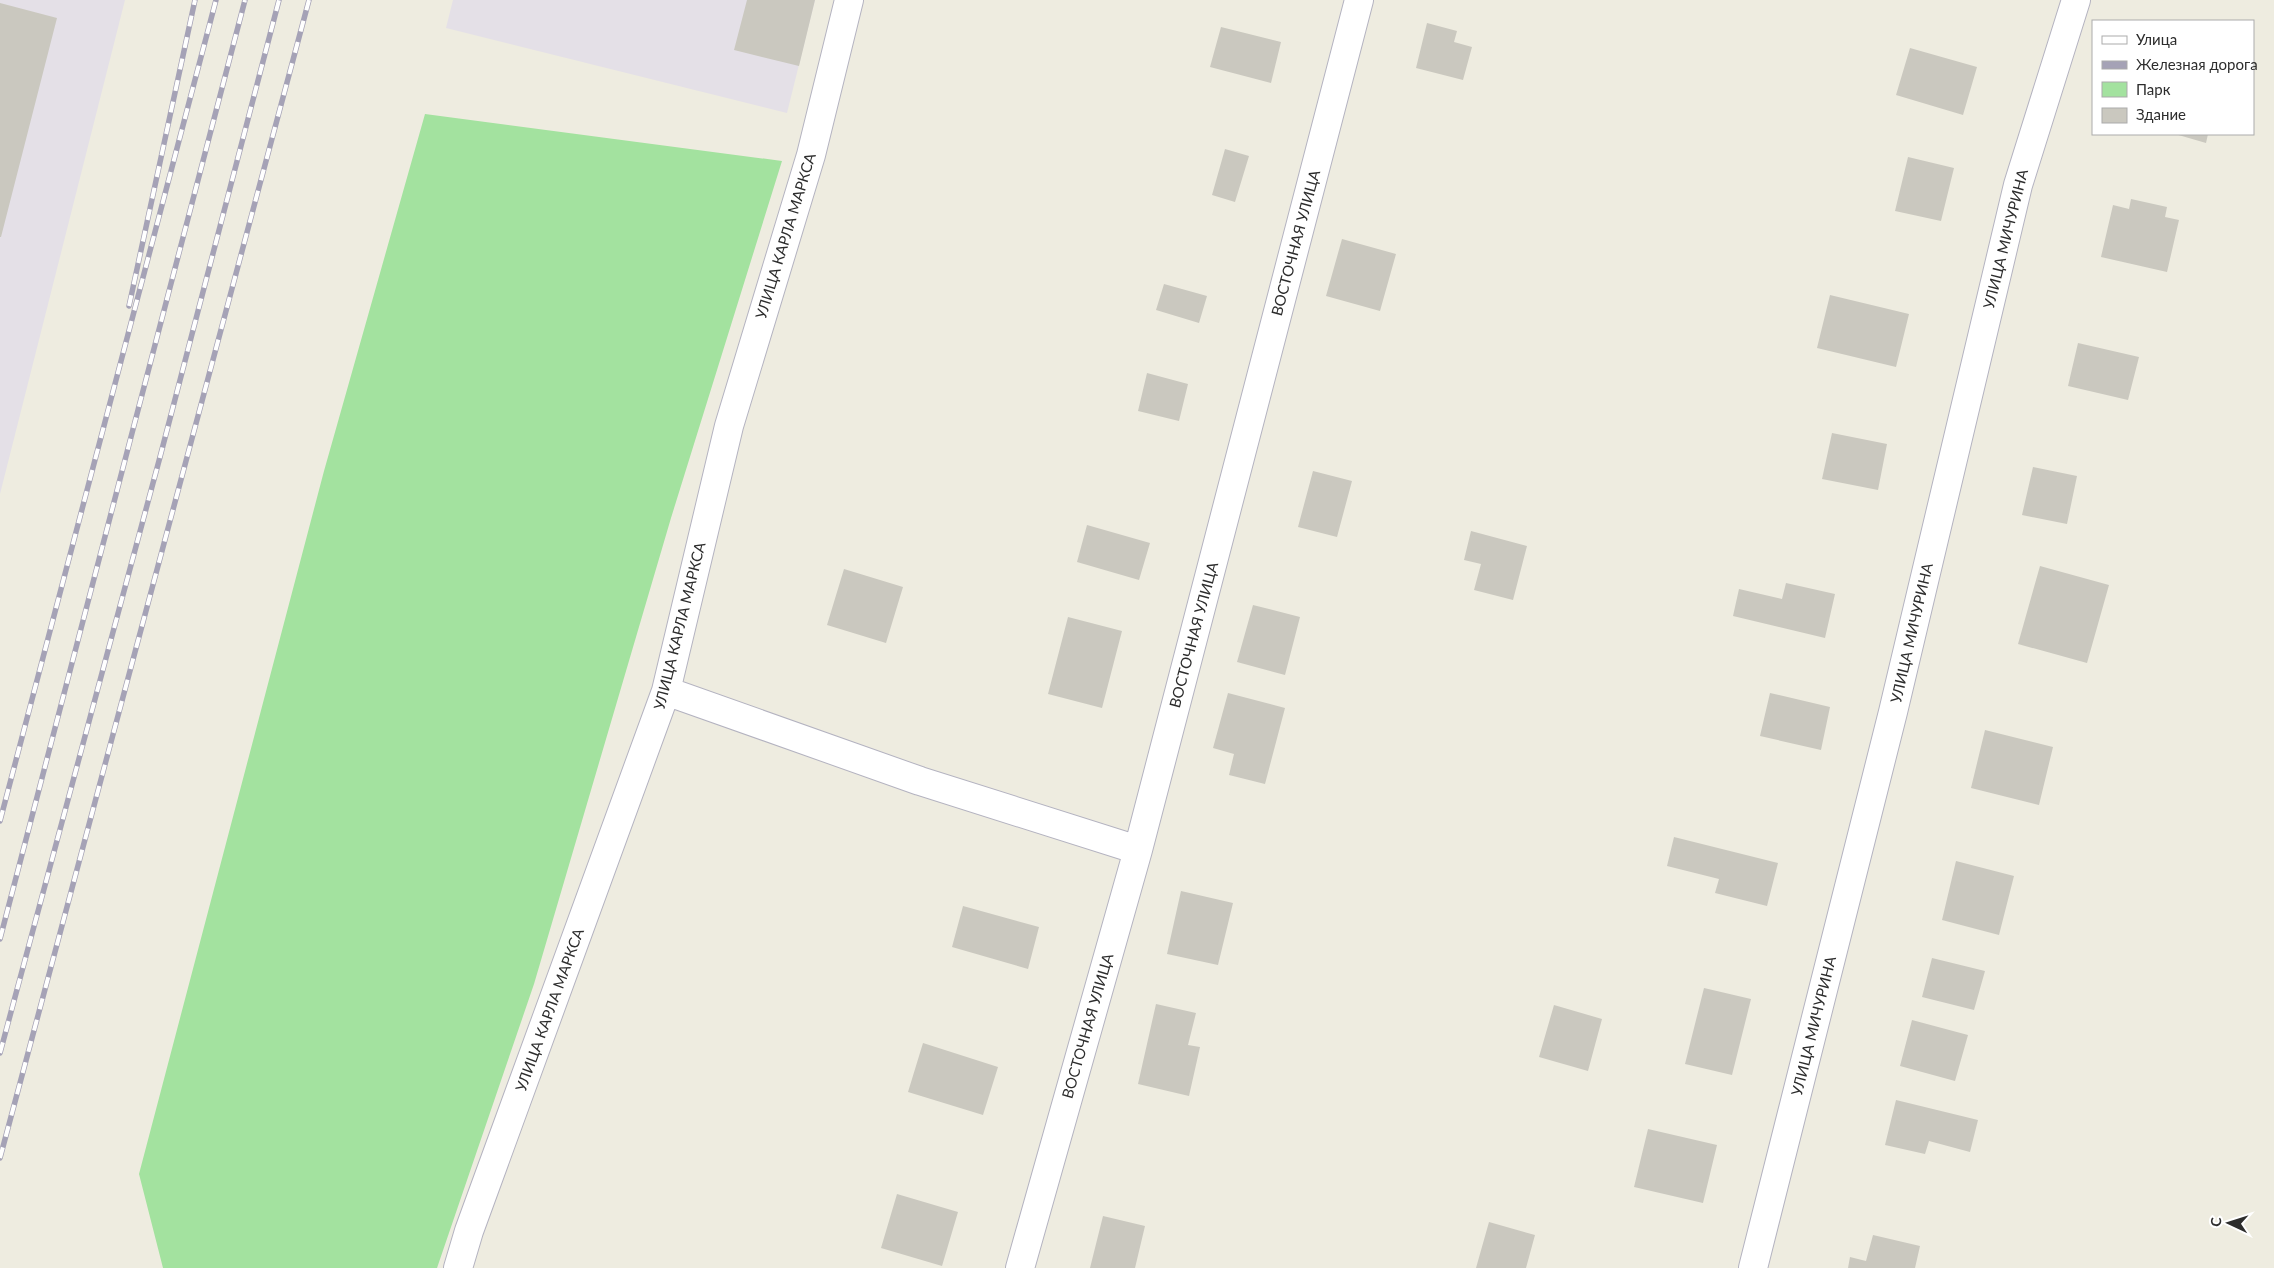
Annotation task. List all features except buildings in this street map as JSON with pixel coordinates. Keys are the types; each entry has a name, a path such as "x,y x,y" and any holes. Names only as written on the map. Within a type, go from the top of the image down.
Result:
{"street":[{"name":"УЛИЦА КАРЛА МАРКСА","path":"458,1268 469,1231 666,691 730,426 811,155 849,0"},
{"name":"ВОСТОЧНАЯ УЛИЦА","path":"1020,1268 1138,850 1359,0"},
{"name":"УЛИЦА МИЧУРИНА","path":"1753,1268 1893,712 2018,185 2076,0"},
{"path":"666,691 920,781 1138,850"}],"shaded area":[{"path":"0,0 125,0 0,494"},
{"path":"453,0 815,0 787,113 446,28"}],"green space":[{"path":"425,114 782,161 671,518 534,984 437,1268 163,1268 139,1174 324,471"}],"railway":[{"path":"129,306 195,0"},
{"path":"0,821 216,0"},
{"path":"0,939 245,0"},
{"path":"0,1053 160,457 279,0"},
{"path":"0,1158 309,0"}]}
